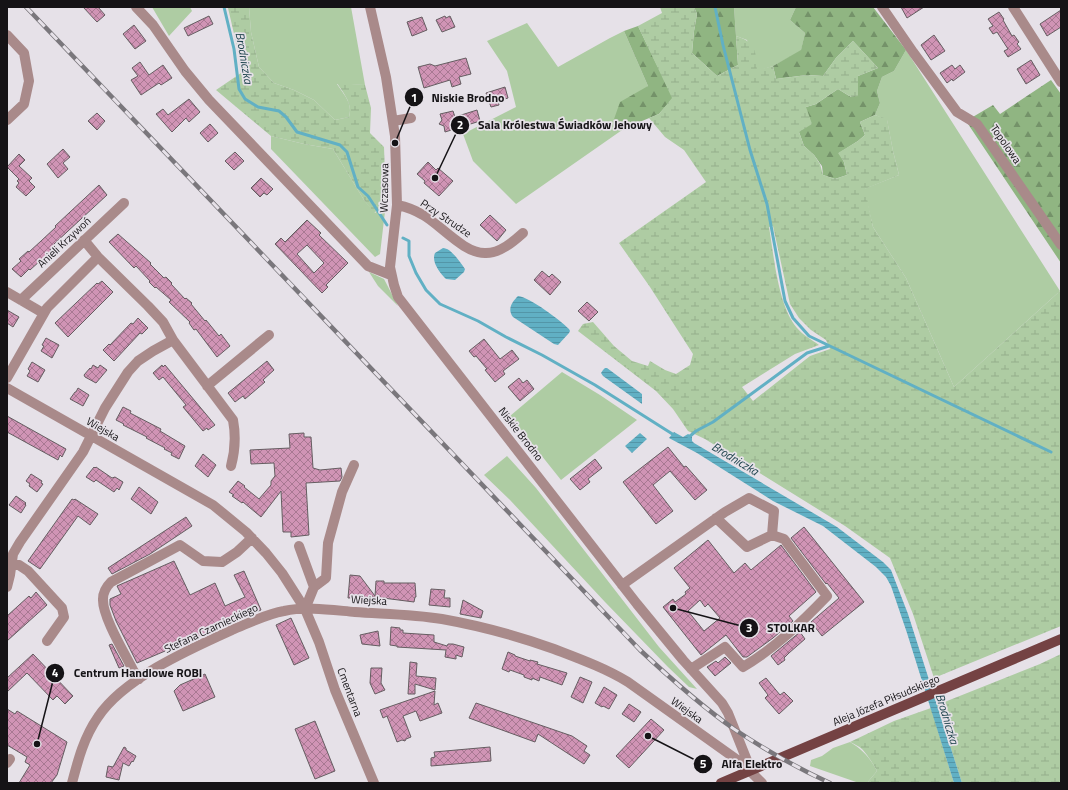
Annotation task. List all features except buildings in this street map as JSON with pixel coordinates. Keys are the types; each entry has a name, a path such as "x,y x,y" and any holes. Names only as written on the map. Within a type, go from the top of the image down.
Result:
{"main road":[{"name":"Aleja Józefa Piłsudskiego","path":"721,783 1061,639"}],"street":[{"path":"136,7 152,25 185,71 209,100 368,266 391,275"},
{"name":"Wczasowa","path":"370,7 396,124 397,205 391,256 391,275"},
{"name":"Topolowa","path":"882,7 957,112 977,124 1061,245"},
{"path":"1013,7 1061,82"},
{"path":"7,35 24,53 29,81 24,104 7,120"},
{"path":"396,124 410,118"},
{"name":"Anieli Krzywoń","path":"21,300 124,203"},
{"name":"Przy Strudze","path":"397,205 412,209 424,215 465,246 486,253 504,248 523,233"},
{"path":"84,240 98,257 163,322 173,340 233,420 235,429 235,453 231,466"},
{"path":"7,378 43,313 98,257"},
{"name":"Niskie Brodno","path":"391,275 398,297 406,308 622,585 691,669 722,703 752,773"},
{"path":"7,292 43,313"},
{"path":"207,386 269,335"},
{"path":"7,587 13,554 83,452 105,408 128,372 138,361 173,340"},
{"name":"Wiejska","path":"7,388 213,505 252,538 282,573 305,609 401,614 480,626 587,661 610,671 628,682 736,759 762,783"},
{"path":"305,609 314,587 326,578 328,543 342,492 354,465"},
{"path":"622,585 716,518 750,498 774,511 772,535"},
{"path":"691,669 725,647 743,667 758,658 797,627 827,596 784,539 772,535 747,547 716,518"},
{"path":"139,679 133,670 104,607 103,595 106,588 111,582 180,545 203,561 222,562 237,552 252,538"},
{"path":"299,546 314,587"},
{"path":"12,564 19,565 28,571 62,608 64,617 47,641"},
{"name":"Stefana Czarnieckiego","path":"72,783 89,732 98,716 113,699 139,679 173,658 252,622 284,610 305,609"},
{"name":"Cmentarna","path":"305,609 319,642 335,690 374,783"}],"green space":[{"path":"152,7 190,7 192,11 169,36"},
{"path":"249,7 351,7 365,85 337,84 349,103 349,117 335,120 314,100 294,90 274,83 259,67 251,32"},
{"path":"249,7 251,32 259,67 274,83 294,90 314,100 335,120 349,117 350,112 349,103 337,83 365,85 371,108 370,133 384,147 386,203 374,213 364,200 333,149 271,136 216,90 241,73 238,51 228,8"},
{"path":"660,7 694,7 697,14 692,53 717,76 738,65 736,36 748,41 754,48 757,70 773,66 776,79 807,75 823,76 836,58 853,41 878,68 858,76 858,96 851,97 838,89 816,104 806,107 812,124 799,132 804,146 814,155 820,164 823,175 835,179 847,175 844,162 838,153 865,135 860,122 875,115 887,119 899,175 865,189 873,227 906,278 954,387 1060,291 1061,626 934,678 913,614 890,558 845,526 705,439 688,431 673,409 656,391 578,331 583,324 593,322 614,346 632,361 648,366 650,361 665,370 676,374 690,365 693,354 650,287 619,243 706,182 684,150 665,137 649,118 659,114 672,98 638,26 662,13","holes":["773,226 790,304 799,318 811,330 826,340 830,349 810,356 753,401 742,387 795,354 819,345 797,328 785,307 775,266 769,227"]},
{"path":"694,7 734,7 738,65 717,76 692,53 697,14"},
{"path":"734,7 796,7 790,20 805,33 801,51 773,66 757,71 747,40 736,36"},
{"path":"796,7 873,7 906,50 894,71 882,77 877,91 880,103 875,115 860,122 865,135 839,153 844,162 847,175 835,179 823,175 822,166 814,155 804,146 799,132 806,107 816,104 838,89 851,97 858,76 878,68 853,41 836,58 823,76 807,75 776,79 773,66 801,50 805,33 790,20"},
{"path":"527,23 558,67 624,31 648,86 613,121 625,128 516,204 473,161 463,134 516,107 507,71 487,41"},
{"path":"638,26 673,98 659,114 625,128 613,122 620,102 648,86 624,31"},
{"path":"906,50 1060,291 954,387 906,278 873,227 864,189 899,175 887,120 875,115 880,103 877,91 882,77 894,71"},
{"path":"1051,80 1061,94 1061,263 966,121 993,105 1000,114"},
{"path":"271,136 333,149 364,200 375,213 386,203 380,254 375,257 271,149"},
{"path":"369,272 384,279 398,306 378,286"},
{"path":"562,372 637,420 561,480 510,416"},
{"path":"507,456 536,488 659,647 697,689 689,687 668,667 510,500 484,475"},
{"path":"1061,654 1061,783 962,783 937,705 1040,664"},
{"path":"931,708 954,783 867,783 877,771 862,749 850,742 894,721"},
{"path":"850,742 866,755 877,771 867,783 859,783 810,766 811,760 822,756 833,748"}],"water":[{"path":"443,248 449,250 465,269 464,272 455,280 446,279 435,264 435,253"},
{"path":"518,296 537,305 569,329 569,333 558,345 554,344 513,317 510,308"},
{"path":"605,368 642,394 642,404 603,376 601,373"},
{"path":"674,432 683,437 688,434 692,436 692,441 694,443 837,527 883,562 891,570 908,614 962,783 954,783 907,633 891,586 886,577 876,567 823,526 773,501 697,453 669,438"},
{"path":"640,433 647,439 632,453 625,446"}],"waterway":[{"name":"Brodniczka","path":"224,7 234,49 239,89 245,99 258,107 279,111 286,117 297,132 340,145 347,152 358,187 368,196 387,225"},
{"path":"715,7 723,45 750,150 767,204 785,301 793,318 809,336 1051,452"},
{"name":"Brodniczka","path":"403,238 409,241 409,256 416,273 426,290 440,304 478,321 542,355 595,385 674,435"},
{"path":"689,437 696,431 713,422 807,353 829,346"}],"railway":[{"path":"26,7 640,650 686,691 734,729 781,758 830,783"}],"place":[{"name":"Niskie Brodno","path":"395,143"},
{"name":"Sala Królestwa Świadków Jehowy","path":"435,178"},
{"name":"STOLKAR","path":"673,608"},
{"name":"Alfa Elektro","path":"648,736"},
{"name":"Centrum Handlowe ROBI","path":"37,744"}]}
